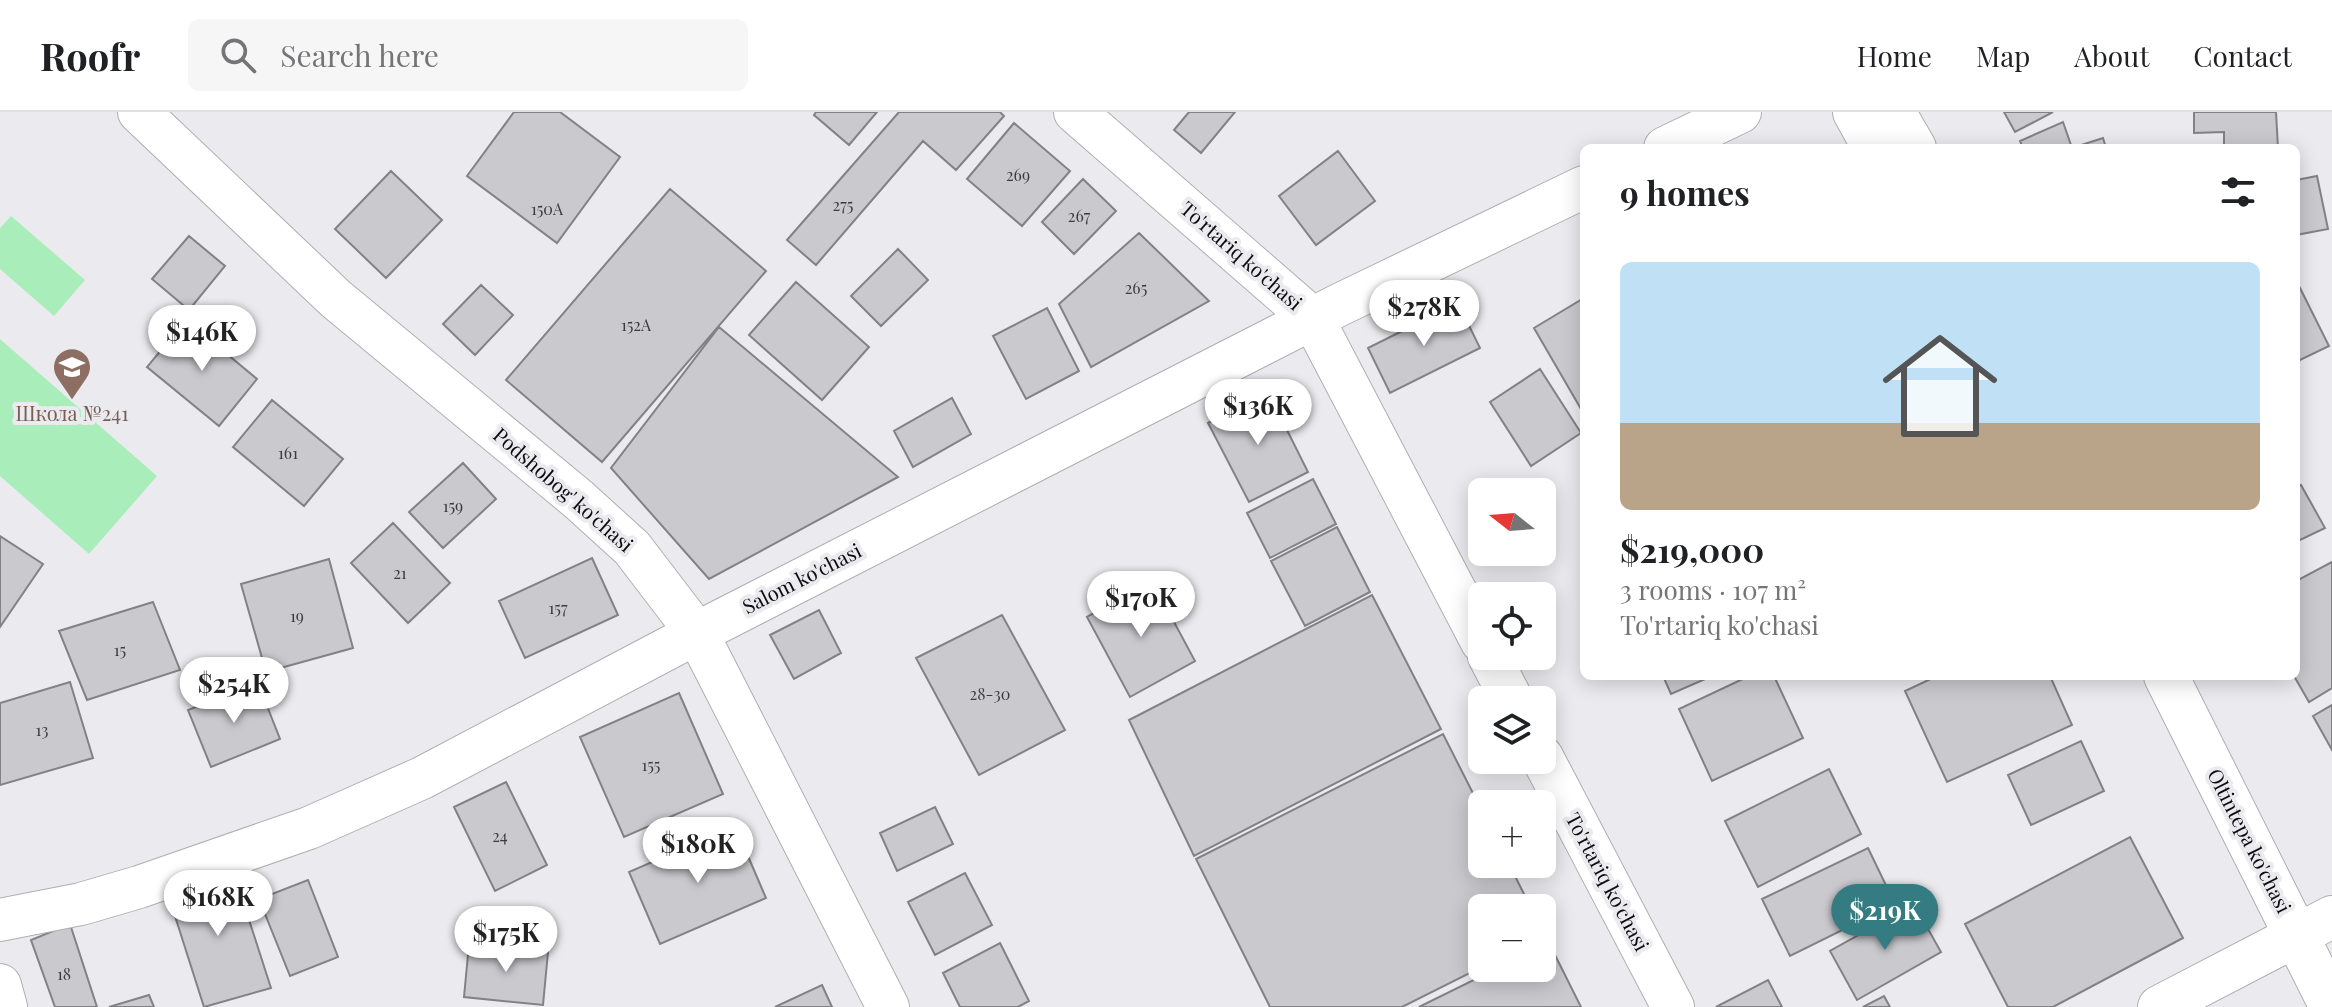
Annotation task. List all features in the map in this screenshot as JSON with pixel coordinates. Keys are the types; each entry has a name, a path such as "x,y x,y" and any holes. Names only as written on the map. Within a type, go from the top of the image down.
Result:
{"main road":[{"path":"1855,112 1873,144"},
{"path":"1893,112 1912,144"},
{"name":"Oltintepa ko'chasi","path":"2168,680 2320,931"},
{"name":"Oltintepa ko'chasi","path":"2195,680 2320,931 2332,1007"}],"street":[{"name":"Podshobog' ko'chasi","path":"139,112 336,299 578,499 632,548 697,633 888,1007"},
{"name":"To'rtariq ko'chasi","path":"1075,112 1313,319 1468,615"},
{"path":"1673,144 1740,112"},
{"name":"Salom ko'chasi","path":"0,920 81,904 139,887 309,828 422,778 697,633 1313,319 1580,189"},
{"name":"To'rtariq ko'chasi","path":"1551,774 1673,1007"},
{"path":"2159,1007 2320,931"},
{"path":"0,985 6,1007"}],"green space":[{"path":"11,216 85,280 54,316 0,269 0,228"},
{"path":"0,339 157,476 89,554 0,476"}],"building":[{"path":"514,112 560,112 620,157 557,243 467,176"},
{"path":"816,112 877,112 849,145 814,115"},
{"path":"899,112 1000,112 1004,116 956,170 923,141 816,265 787,240"},
{"path":"1189,112 1235,112 1201,153 1174,130"},
{"path":"2004,112 2053,112 2015,132"},
{"path":"2194,112 2276,112 2278,144 2224,144 2224,132 2194,133"},
{"path":"2063,122 2071,144 2021,144 2020,141"},
{"path":"1014,123 1070,171 1022,226 967,179"},
{"path":"2103,138 2105,144 2084,144"},
{"path":"1338,151 1375,201 1316,245 1279,196"},
{"path":"391,171 442,220 386,278 335,229"},
{"path":"2317,176 2328,229 2300,234 2300,179"},
{"path":"1083,179 1116,211 1074,254 1042,222"},
{"path":"670,189 766,271 602,462 506,380"},
{"path":"1139,233 1209,301 1091,367 1059,304"},
{"path":"189,236 225,266 189,310 152,279"},
{"path":"898,249 928,280 881,326 851,296"},
{"path":"796,282 869,347 822,400 749,335"},
{"path":"481,285 513,315 475,355 443,324"},
{"path":"2300,288 2329,346 2300,360"},
{"path":"1580,300 1580,407 1534,328"},
{"path":"1458,303 1480,348 1390,393 1368,348"},
{"path":"1047,308 1079,371 1026,399 993,336"},
{"path":"186,320 257,379 219,426 147,367"},
{"path":"719,327 898,477 709,579 611,468"},
{"path":"1540,369 1580,434 1531,466 1490,402"},
{"path":"1268,392 1308,472 1249,502 1208,423"},
{"path":"952,398 971,434 913,467 894,431"},
{"path":"272,400 343,459 304,506 233,447"},
{"path":"463,463 496,499 443,548 409,512"},
{"path":"1313,479 1336,524 1270,558 1247,513"},
{"path":"2300,485 2325,528 2300,540"},
{"path":"393,523 450,583 408,623 351,563"},
{"path":"1337,527 1370,592 1305,626 1271,561"},
{"path":"0,536 43,564 0,627"},
{"path":"592,558 618,615 525,658 499,601"},
{"path":"329,559 353,648 266,672 241,584"},
{"path":"2332,562 2332,688 2309,702 2296,680 2300,680 2300,579"},
{"path":"1152,581 1195,661 1130,697 1087,617"},
{"path":"1372,595 1441,729 1194,856 1129,720"},
{"path":"153,602 180,670 87,700 59,631"},
{"path":"819,610 841,653 794,679 770,635"},
{"path":"1002,615 1065,730 979,775 916,658"},
{"path":"1665,680 1703,680 1671,694"},
{"path":"1741,680 1776,680 1803,738 1712,781 1679,709"},
{"path":"1928,680 2052,680 2072,725 1947,782 1905,691"},
{"path":"70,682 93,758 0,785 0,703"},
{"path":"258,683 280,739 211,767 188,710"},
{"path":"679,693 723,794 624,837 580,737"},
{"path":"2332,705 2332,750 2313,716"},
{"path":"1443,734 1471,790 1468,790 1468,878 1516,878 1524,894 1468,894 1468,974 1402,1007 1270,1007 1196,859"},
{"path":"2081,741 2104,791 2031,825 2008,775"},
{"path":"1829,769 1861,834 1758,887 1725,821"},
{"path":"506,782 547,865 495,891 454,807"},
{"path":"935,807 953,844 897,871 880,833"},
{"path":"735,826 766,898 660,944 629,872"},
{"path":"2130,837 2183,938 2053,1007 2008,1007 1965,924"},
{"path":"1868,848 1895,904 1790,956 1762,899"},
{"path":"232,867 271,988 204,1007 166,888"},
{"path":"965,873 992,925 935,955 908,902"},
{"path":"308,880 338,957 290,976 259,899"},
{"path":"1914,904 1941,952 1857,1000 1830,951"},
{"path":"70,924 97,1007 55,1007 31,940"},
{"path":"1000,943 1029,1001 1018,1007 960,1007 943,973"},
{"path":"469,944 548,952 543,1005 464,997"},
{"path":"1556,957 1581,1007 1419,1007 1470,982 1556,982"},
{"path":"1768,980 1782,1007 1716,1007"},
{"path":"822,985 832,1007 775,1007"},
{"path":"149,995 154,1007 109,1007"},
{"path":"1884,996 1890,1007 1863,1007"}],"place":[{"name":"Школа №241","path":"72,401"}]}
